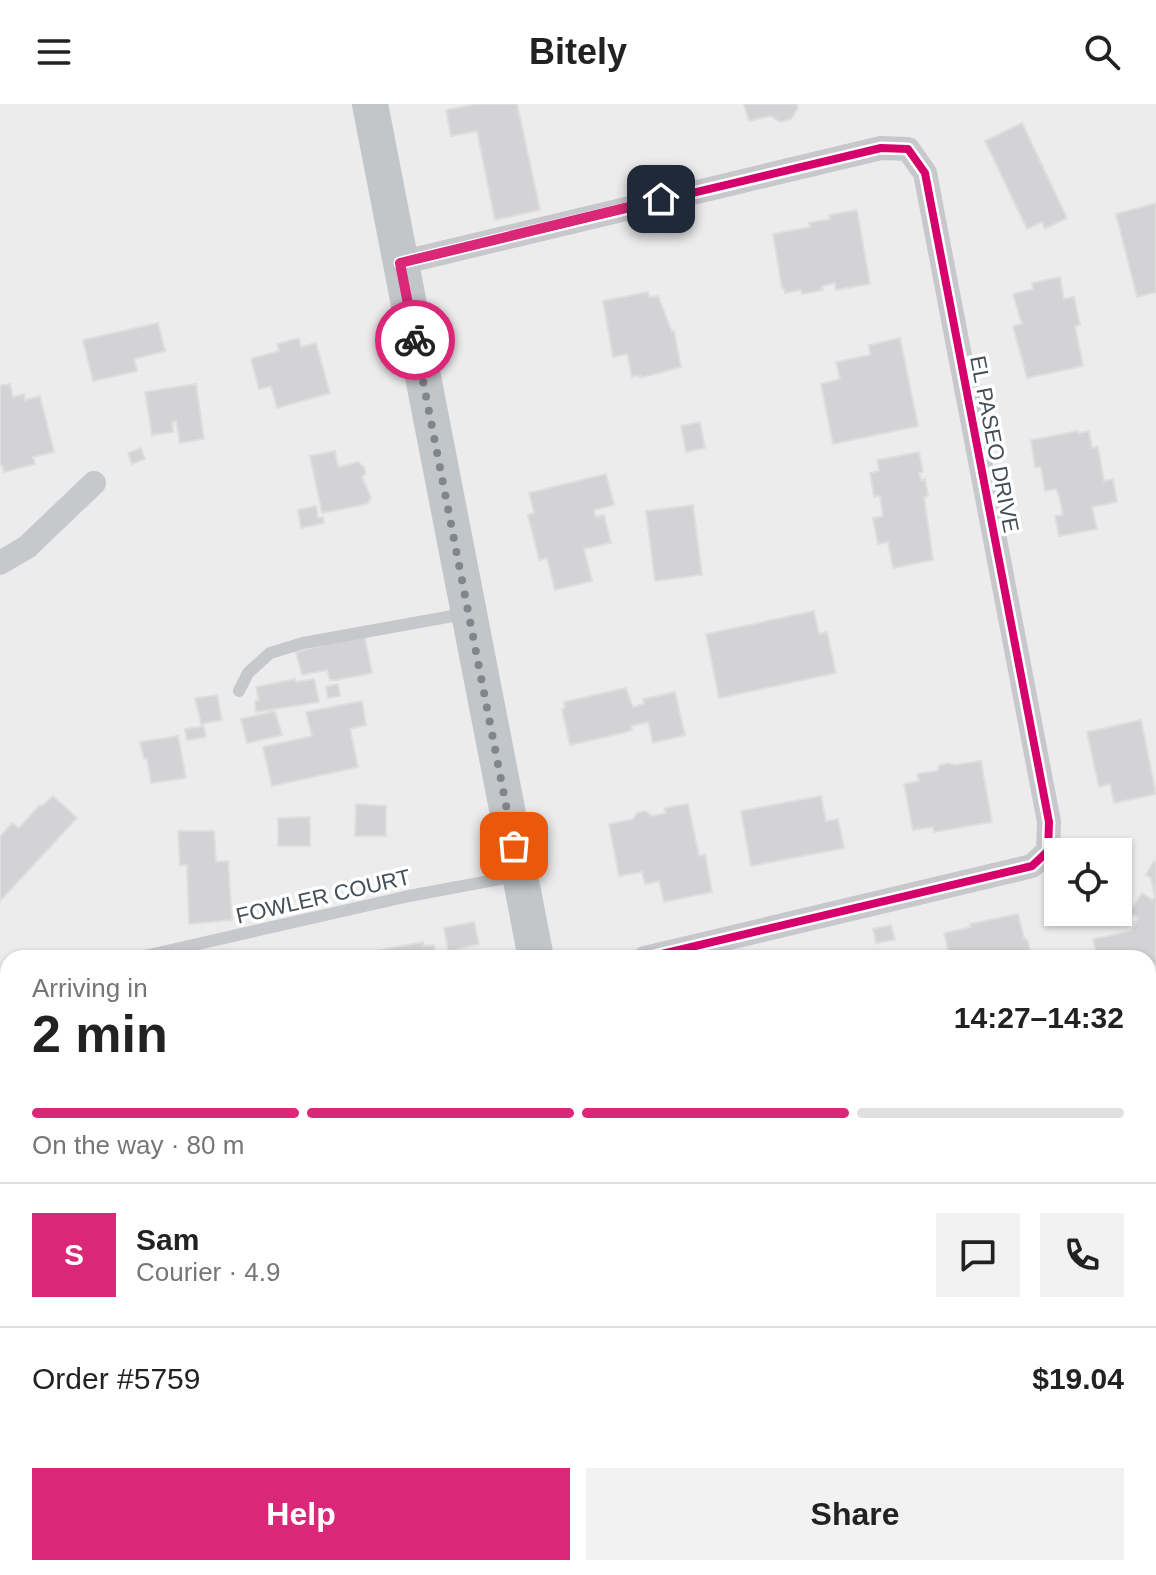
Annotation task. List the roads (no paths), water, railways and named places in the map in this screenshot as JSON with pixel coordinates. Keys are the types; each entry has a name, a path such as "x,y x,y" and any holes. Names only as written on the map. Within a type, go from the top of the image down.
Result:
{"main road":[{"path":"370,104 534,950"}],"street":[{"name":"EL PASEO DRIVE","path":"400,263 881,148 908,149 925,173 1049,822 1048,851 1032,866 679,950"},
{"path":"0,563 27,547 94,483"}],"lane":[{"path":"239,691 248,673 270,653 303,643 468,613"},
{"name":"FOWLER COURT","path":"171,950 409,896 520,875"}]}
